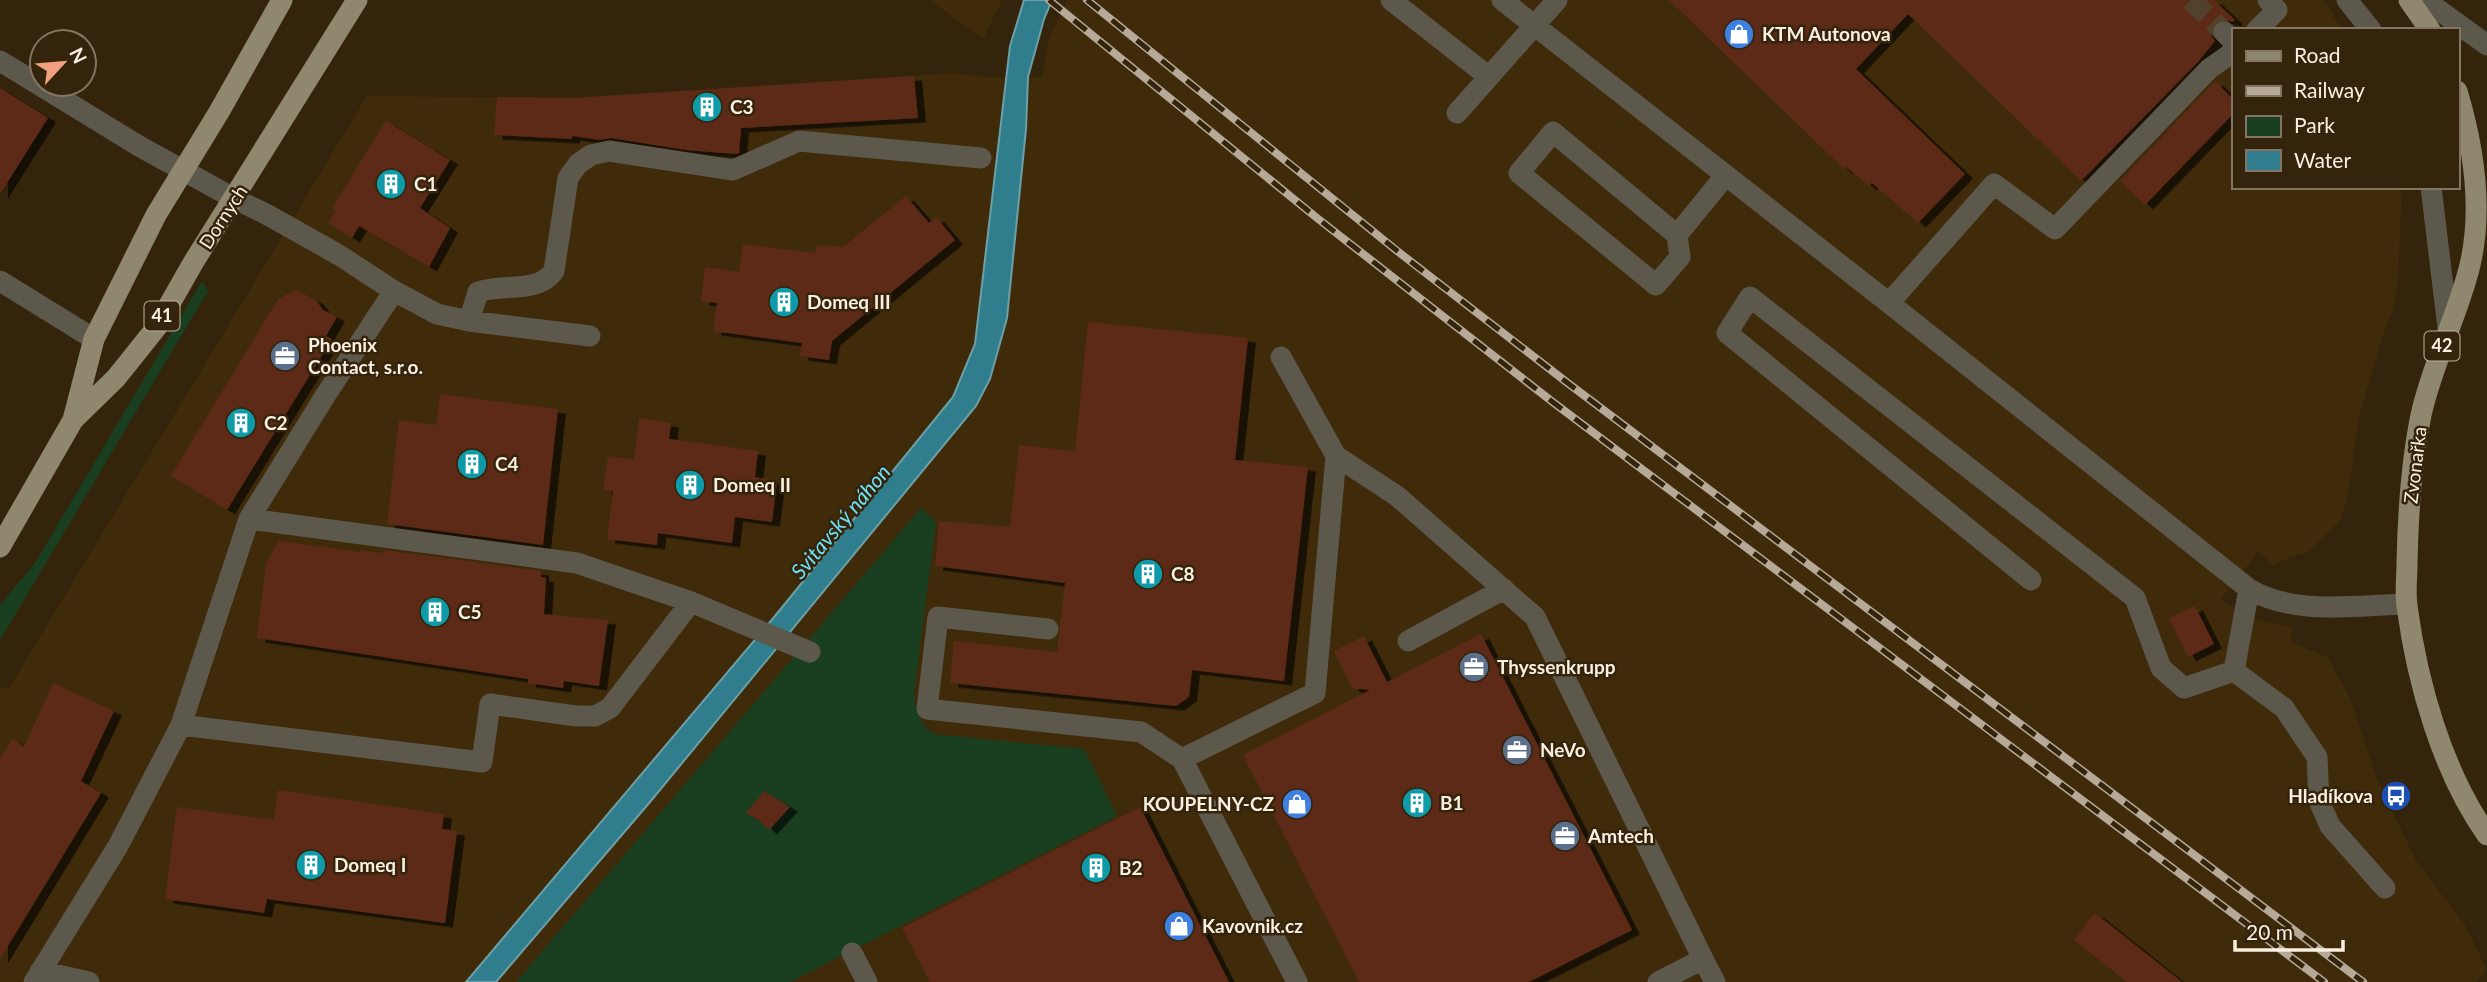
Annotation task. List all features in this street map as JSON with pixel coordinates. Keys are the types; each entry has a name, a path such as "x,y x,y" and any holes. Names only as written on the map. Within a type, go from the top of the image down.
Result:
{"main road":[{"name":"Dornych","path":"0,547 73,420 94,339 156,215 282,0"},
{"name":"Dornych","path":"73,420 116,378 156,328 358,0"},
{"path":"2409,0 2429,28"},
{"name":"Zvonařka","path":"2459,100 2472,155 2476,209 2469,267 2422,414 2408,531 2407,604 2425,699 2449,763 2482,828 2487,853"}],"street":[{"path":"1391,0 1489,77"},
{"path":"1502,0 2249,589 2263,597 2298,606 2407,604"},
{"path":"1457,113 1557,0"},
{"path":"2259,28 2277,10 2268,0"},
{"path":"2347,0 2369,28"},
{"path":"2425,0 2487,45"},
{"path":"1889,303 1994,184 2055,229 2209,69 2232,53"},
{"path":"0,61 139,146 314,241 394,291 437,314 469,321 590,335"},
{"path":"1677,235 1553,132 1519,173 1656,285 1680,257 1677,235 1726,175"},
{"path":"469,321 478,292 491,287 540,284 548,280 554,271 568,178 578,164 591,155 609,151 733,170 799,141 981,158"},
{"path":"2431,189 2448,328"},
{"path":"0,281 94,339"},
{"path":"89,982 37,977 118,846 181,725 249,519 394,291"},
{"path":"2031,580 1727,333 1750,297 2135,598 2161,668 2184,688 2234,671"},
{"path":"1281,357 1336,456 1397,496 1535,617 1715,982"},
{"path":"1182,759 1315,693 1336,456"},
{"path":"249,519 576,563 691,602 810,652"},
{"path":"1408,641 1504,589"},
{"path":"2234,671 2249,589"},
{"path":"181,725 482,762 490,704 576,716 595,716 610,708 691,602"},
{"path":"1048,629 938,617 927,709 1141,732 1182,759 1297,982"},
{"path":"2234,671 2284,708 2318,757 2319,801 2330,826 2385,888"},
{"path":"852,953 867,982"},
{"path":"1658,982 1703,959"}],"shaded area":[{"path":"930,0 1002,0 983,39"},
{"path":"1067,0 2322,0 2335,14 2333,17 2342,28 2232,28 2232,189 2402,189 2398,282 2394,308 2360,412 2347,500 2339,522 2308,552 2277,562 2275,566 2258,552 2221,599 2248,618 2292,627 2291,642 2327,657 2350,698 2376,776 2415,859 2465,925 2487,970 2477,982 0,982 0,688 9,688 367,96 573,98 953,73 996,78 1042,77 1048,41"}],"green space":[{"path":"202,281 208,291 0,640 0,605 35,563"},
{"path":"921,508 936,522 914,693 922,721 934,734 1084,749 1117,816 790,982 516,982"}],"water":[{"path":"1024,0 1052,0 1028,77 1026,129 1007,318 990,379 976,406 650,802 496,982 466,982 775,616 953,397 975,344 1010,46"}],"building":[{"path":"1669,0 2214,0 2235,20 2233,22 2221,19 2214,23 2211,35 2215,41 2197,63 2081,181 1908,14 1856,69 1965,174 1918,223 1872,183 1869,186 1846,167 1844,169"},
{"name":"C3","path":"914,76 918,118 741,128 739,153 736,154 686,150 611,138 600,140 572,136 572,139 494,135 497,97 573,98"},
{"path":"2215,81 2232,98 2232,115 2145,205 2120,181"},
{"path":"0,88 48,118 0,194"},
{"name":"C1","path":"386,121 450,160 420,208 450,228 429,267 359,226 352,238 328,223 336,210 332,208"},
{"path":"906,196 929,223 936,217 955,240 832,341 829,360 800,356 802,343 713,331 717,303 701,301 705,267 739,272 743,244 815,253 817,245 843,247"},
{"name":"C2","path":"296,290 316,300 323,310 337,317 326,336 332,339 227,510 171,476 278,299"},
{"name":"C8","path":"1088,322 1248,338 1235,460 1308,467 1284,681 1192,670 1189,697 1176,706 950,683 954,641 1057,652 1065,583 935,566 939,521 1010,527 1019,445 1075,451"},
{"name":"C4","path":"440,394 558,409 543,545 387,524 399,420 436,425"},
{"name":"Domeq II","path":"639,418 671,423 669,439 758,451 755,477 777,481 772,522 735,517 732,543 658,533 657,545 607,539 613,491 603,490 608,456 634,460"},
{"name":"C5","path":"279,541 359,552 383,553 384,550 541,571 541,577 546,578 544,614 608,620 599,686 564,681 563,688 528,683 528,679 257,638 266,563"},
{"path":"2195,606 2214,644 2188,657 2169,618"},
{"name":"B1","path":"1481,634 1632,930 1529,982 1359,982 1243,755 1370,690 1352,688 1334,651 1364,636 1387,682"},
{"path":"53,683 114,711 81,781 101,793 0,959 0,759 12,739 24,747"},
{"name":"Domeq I","path":"278,790 444,814 442,829 457,831 445,923 267,899 264,913 165,899 177,807 274,820"},
{"path":"764,791 790,807 769,830 746,813"},
{"name":"B2","path":"1140,807 1229,982 930,982 902,928"},
{"path":"2095,913 2182,982 2127,982 2074,940"}],"tunnel":[{"path":"2191,0 2224,32"}],"railway":[{"path":"1049,0 1317,218 1554,403 2324,982"},
{"path":"1087,0 1401,254 1569,384 2363,982"}],"place":[{"name":"KTM Autonova","path":"1739,34"},
{"name":"C3","path":"707,107"},
{"name":"C1","path":"391,184"},
{"name":"Domeq III","path":"784,302"},
{"name":"Phoenix Contact, s.r.o.","path":"285,356"},
{"name":"C2","path":"241,423"},
{"name":"C4","path":"472,464"},
{"name":"Domeq II","path":"690,485"},
{"name":"C8","path":"1148,574"},
{"name":"C5","path":"435,612"},
{"name":"Thyssenkrupp","path":"1474,667"},
{"name":"NeVo","path":"1517,750"},
{"name":"Hladíkova","path":"2396,796"},
{"name":"B1","path":"1417,803"},
{"name":"KOUPELNY-CZ","path":"1297,804"},
{"name":"Amtech","path":"1565,836"},
{"name":"Domeq I","path":"311,865"},
{"name":"B2","path":"1096,868"},
{"name":"Kavovnik.cz","path":"1179,926"}],"water label":[{"name":"Svitavský náhon","path":"841,522"}]}
